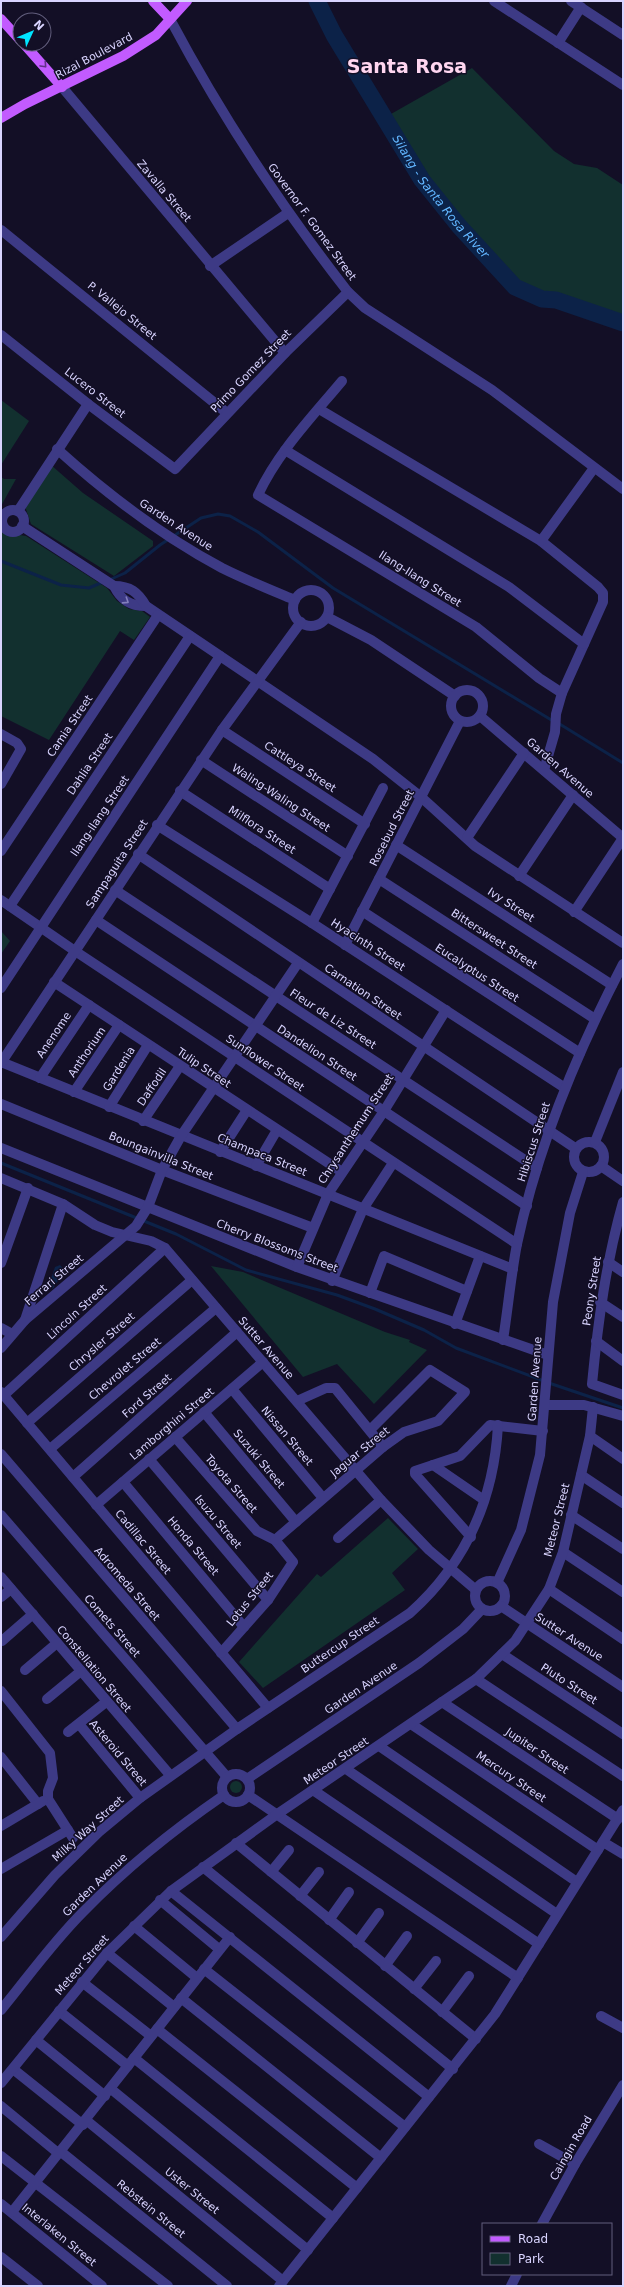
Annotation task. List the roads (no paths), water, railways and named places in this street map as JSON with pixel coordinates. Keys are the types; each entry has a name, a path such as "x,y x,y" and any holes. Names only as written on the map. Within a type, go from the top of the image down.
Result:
{"main road":[{"path":"153,1 170,19"},
{"name":"Rizal Boulevard","path":"1,118 123,56 156,35 187,1"},
{"path":"1,19 12,31"},
{"name":"Zavalla Street","path":"31,52 62,86"}],"street":[{"path":"494,1 623,85"},
{"path":"571,1 623,35"},
{"path":"558,43 581,7"},
{"name":"Governor F. Gomez Street","path":"170,19 190,58 253,161 288,213 348,292 365,308 492,390 623,489"},
{"name":"Zavalla Street","path":"62,86 210,266 285,353"},
{"path":"210,266 288,213"},
{"name":"P. Vallejo Street","path":"1,230 227,412"},
{"name":"Primo Gomez Street","path":"175,469 227,412 348,292"},
{"name":"Lucero Street","path":"1,335 88,404 175,469"},
{"path":"342,381 285,450 509,587 584,644"},
{"path":"18,511 57,449 88,404"},
{"path":"319,409 541,541 598,587 603,593 603,602 562,693 556,714 556,732 544,770"},
{"name":"Garden Avenue","path":"57,449 93,481 186,547 223,568 295,600"},
{"name":"Ilang-Ilang Street","path":"285,450 264,481 258,495 476,627 539,678 562,693"},
{"path":"541,541 594,468"},
{"path":"14,510 18,511 23,518 22,526 15,531 6,529 3,526 2,521 5,513 14,510"},
{"path":"22,526 113,585 126,586 140,595 146,606 340,736 421,797 467,838 519,876 623,943"},
{"path":"305,591 319,592 328,602 327,617 322,622 314,626 301,622 294,612 295,600 305,591"},
{"name":"Camia Street","path":"1,852 158,614"},
{"path":"327,617 371,640 455,696"},
{"name":"Sampaguita Street","path":"1,1062 201,760 257,680 301,622"},
{"name":"Dahlia Street","path":"5,903 190,636"},
{"name":"Ilang-Ilang Street","path":"1,988 220,656"},
{"path":"465,690 477,694 483,704 480,716 471,722 460,721 454,716 451,710 451,703 455,696 465,690"},
{"name":"Garden Avenue","path":"480,716 623,838"},
{"name":"Rosebud Street","path":"345,945 460,721"},
{"name":"Cattleya Street","path":"222,730 364,824"},
{"path":"1,734 17,743 21,749 2,779"},
{"path":"467,838 524,753"},
{"name":"Waling-Waling Street","path":"201,760 348,856"},
{"path":"312,923 383,788"},
{"name":"Milflora Street","path":"180,791 330,889"},
{"path":"519,876 573,795"},
{"name":"Hyacinth Street","path":"157,825 312,923 565,1088"},
{"path":"574,912 623,838"},
{"name":"Ivy Street","path":"396,846 612,985"},
{"name":"Carnation Street","path":"138,854 298,963 549,1129 575,1148"},
{"name":"Bittersweet Street","path":"379,879 595,1018"},
{"name":"Fleur de Liz Street","path":"115,890 537,1168"},
{"name":"Sunflower Street","path":"5,903 75,952 234,1058 517,1244"},
{"name":"Eucalyptus Street","path":"362,911 580,1053"},
{"name":"Dandelion Street","path":"96,920 526,1206"},
{"name":"Ferrari Street","path":"1,1348 25,1320 136,1226 147,1210 162,1170 181,1136 298,963"},
{"name":"Hibiscus Street","path":"503,1340 517,1244 526,1206 549,1129 595,1018 623,964"},
{"name":"Tulip Street","path":"54,982 342,1172"},
{"name":"Anenome","path":"40,1078 89,1005"},
{"name":"Chrysanthemum Street","path":"297,1267 328,1194 404,1080 446,1010"},
{"name":"Anthorium","path":"74,1092 119,1026"},
{"name":"Gardenia","path":"109,1107 148,1045"},
{"name":"Champaca Street","path":"1,1062 143,1121 513,1269"},
{"name":"Daffodil","path":"143,1121 180,1066"},
{"path":"595,1142 623,1072"},
{"name":"Boungainvilla Street","path":"1,1104 162,1170 313,1228"},
{"path":"220,1152 246,1110"},
{"path":"256,1166 277,1130"},
{"path":"584,1141 595,1142 603,1151 604,1156 601,1166 596,1170 583,1172 574,1162 575,1148 584,1141"},
{"name":"Cherry Blossoms Street","path":"1,1148 147,1210 332,1280 548,1356"},
{"path":"332,1280 363,1209 393,1163"},
{"path":"601,1166 622,1178"},
{"name":"Garden Avenue","path":"497,1584 509,1558 528,1506 540,1455 545,1405 546,1372 560,1258 570,1213 583,1172"},
{"name":"Sutter Avenue","path":"1,1178 28,1188 63,1204 95,1225 126,1236 151,1241 165,1248 381,1500 451,1570 476,1590"},
{"path":"1,1263 28,1188"},
{"name":"Peony Street","path":"623,1202 620,1224 608,1262 600,1302 592,1384 623,1395"},
{"path":"25,1320 63,1204"},
{"name":"Lincoln Street","path":"2,1393 165,1248"},
{"path":"370,1293 384,1256 467,1291"},
{"path":"455,1324 480,1256"},
{"path":"608,1262 623,1272"},
{"name":"Chrysler Street","path":"27,1423 192,1280"},
{"path":"600,1302 623,1317"},
{"name":"Chevrolet Street","path":"50,1449 216,1308"},
{"path":"1,1328 12,1334"},
{"name":"Ford Street","path":"73,1477 237,1332"},
{"path":"596,1341 623,1360"},
{"name":"Lamborghini Street","path":"96,1505 263,1362"},
{"name":"Jaguar Street","path":"275,1540 355,1470 384,1447 404,1432 438,1421 465,1392 430,1370 371,1429"},
{"name":"Nissan Street","path":"232,1388 323,1498"},
{"path":"297,1401 326,1388 335,1388 371,1429 384,1447"},
{"name":"Cadillac Street","path":"2,1393 268,1708"},
{"path":"545,1405 593,1408 623,1416"},
{"name":"Meteor Street","path":"1,2084 82,1982 160,1900 203,1866 476,1679 502,1654 527,1624 549,1589 564,1552 571,1515 590,1436 593,1408"},
{"name":"Suzuki Street","path":"204,1412 296,1522"},
{"path":"471,1537 415,1474 417,1470 460,1456 490,1426 543,1431"},
{"name":"Buttercup Street","path":"204,1752 410,1612 425,1599 451,1570 471,1537 484,1500 497,1452 498,1426"},
{"path":"590,1436 623,1458"},
{"name":"Toyota Street","path":"175,1437 257,1531 275,1540"},
{"name":"Adromeda Street","path":"1,1454 237,1729"},
{"name":"Isuzu Street","path":"149,1459 268,1600"},
{"path":"433,1465 484,1500"},
{"path":"581,1475 623,1503"},
{"name":"Honda Street","path":"123,1482 244,1627"},
{"path":"338,1538 381,1500"},
{"name":"Comets Street","path":"1,1515 227,1777"},
{"path":"571,1515 623,1549"},
{"name":"Lotus Street","path":"221,1653 268,1600 294,1562 275,1540"},
{"path":"564,1552 623,1592"},
{"name":"Constellation Street","path":"1,1577 106,1702 170,1775"},
{"path":"485,1582 497,1584 504,1594 501,1606 492,1611 482,1609 476,1600 476,1590 485,1582"},
{"path":"1,1597 10,1589"},
{"path":"549,1589 623,1639"},
{"name":"Sutter Avenue","path":"501,1606 623,1687"},
{"name":"Garden Avenue","path":"247,1779 419,1663 463,1629 482,1609"},
{"path":"2,1641 33,1614"},
{"path":"25,1670 57,1643"},
{"name":"Pluto Street","path":"502,1654 623,1734"},
{"path":"48,1699 81,1671"},
{"path":"476,1679 623,1776"},
{"path":"1,1691 50,1753 53,1778 48,1791 48,1798 70,1834 1,1869"},
{"path":"68,1732 106,1702"},
{"name":"Jupiter Street","path":"442,1702 620,1814"},
{"name":"Asteroid Street","path":"78,1724 140,1798"},
{"name":"Mercury Street","path":"411,1724 601,1846 623,1854"},
{"path":"380,1746 577,1882"},
{"name":"Milky Way Street","path":"1,1937 55,1875 99,1832 170,1775 204,1752"},
{"path":"1,1757 38,1804"},
{"path":"346,1769 557,1914"},
{"path":"240,1774 247,1779 250,1787 248,1795 244,1799 233,1802 224,1795 222,1782 227,1777 240,1774"},
{"path":"314,1790 539,1944"},
{"name":"Garden Avenue","path":"1,2010 63,1933 107,1888 168,1835 224,1795"},
{"path":"248,1795 518,1978"},
{"path":"3,1821 48,1798"},
{"path":"281,2283 476,2039 518,1978 620,1814"},
{"path":"236,1843 328,1920 476,2039"},
{"path":"271,1872 289,1850"},
{"path":"203,1866 453,2069"},
{"path":"300,1896 319,1872"},
{"path":"171,1891 429,2097"},
{"path":"328,1920 349,1892"},
{"path":"160,1900 219,1949"},
{"path":"357,1943 379,1913"},
{"path":"134,1926 197,1978"},
{"path":"385,1966 407,1936"},
{"path":"12,2212 230,1937"},
{"path":"108,1953 174,2007"},
{"path":"414,1989 436,1961"},
{"path":"204,1969 405,2127"},
{"path":"442,2012 469,1976"},
{"path":"82,1982 154,2032 357,2188"},
{"path":"181,1998 381,2158"},
{"path":"59,2011 131,2062 333,2218"},
{"path":"601,2016 623,2028"},
{"path":"36,2040 108,2092 308,2250"},
{"name":"Uster Street","path":"13,2069 84,2122 281,2283"},
{"name":"Caingin Road","path":"543,2223 575,2164 623,2085"},
{"name":"Rebstein Street","path":"1,2106 227,2286"},
{"path":"539,2144 575,2164"},
{"path":"1,2156 168,2286"},
{"name":"Interlaken Street","path":"1,2204 102,2286"},
{"path":"1,2257 38,2286"},
{"path":"511,2286 516,2275"}],"water":[{"path":"60,1265 65,1271 53,1289 45,1283 52,1276 55,1267"}],"waterway":[{"name":"Silang - Santa Rosa River","path":"317,1 334,35 422,180 459,226 515,287 542,299 556,300 623,323"},
{"path":"109,580 125,573 160,545 201,518 218,514 230,516 258,532 333,588 553,721"},
{"path":"1,561 61,585 89,588 103,582"},
{"path":"558,723 623,763"},
{"path":"1,1163 176,1234 246,1270 337,1295 375,1309 424,1330 456,1348 544,1381"},
{"path":"549,1383 623,1408"}],"district":[{"name":"Santa Rosa","path":"407,66"}]}
